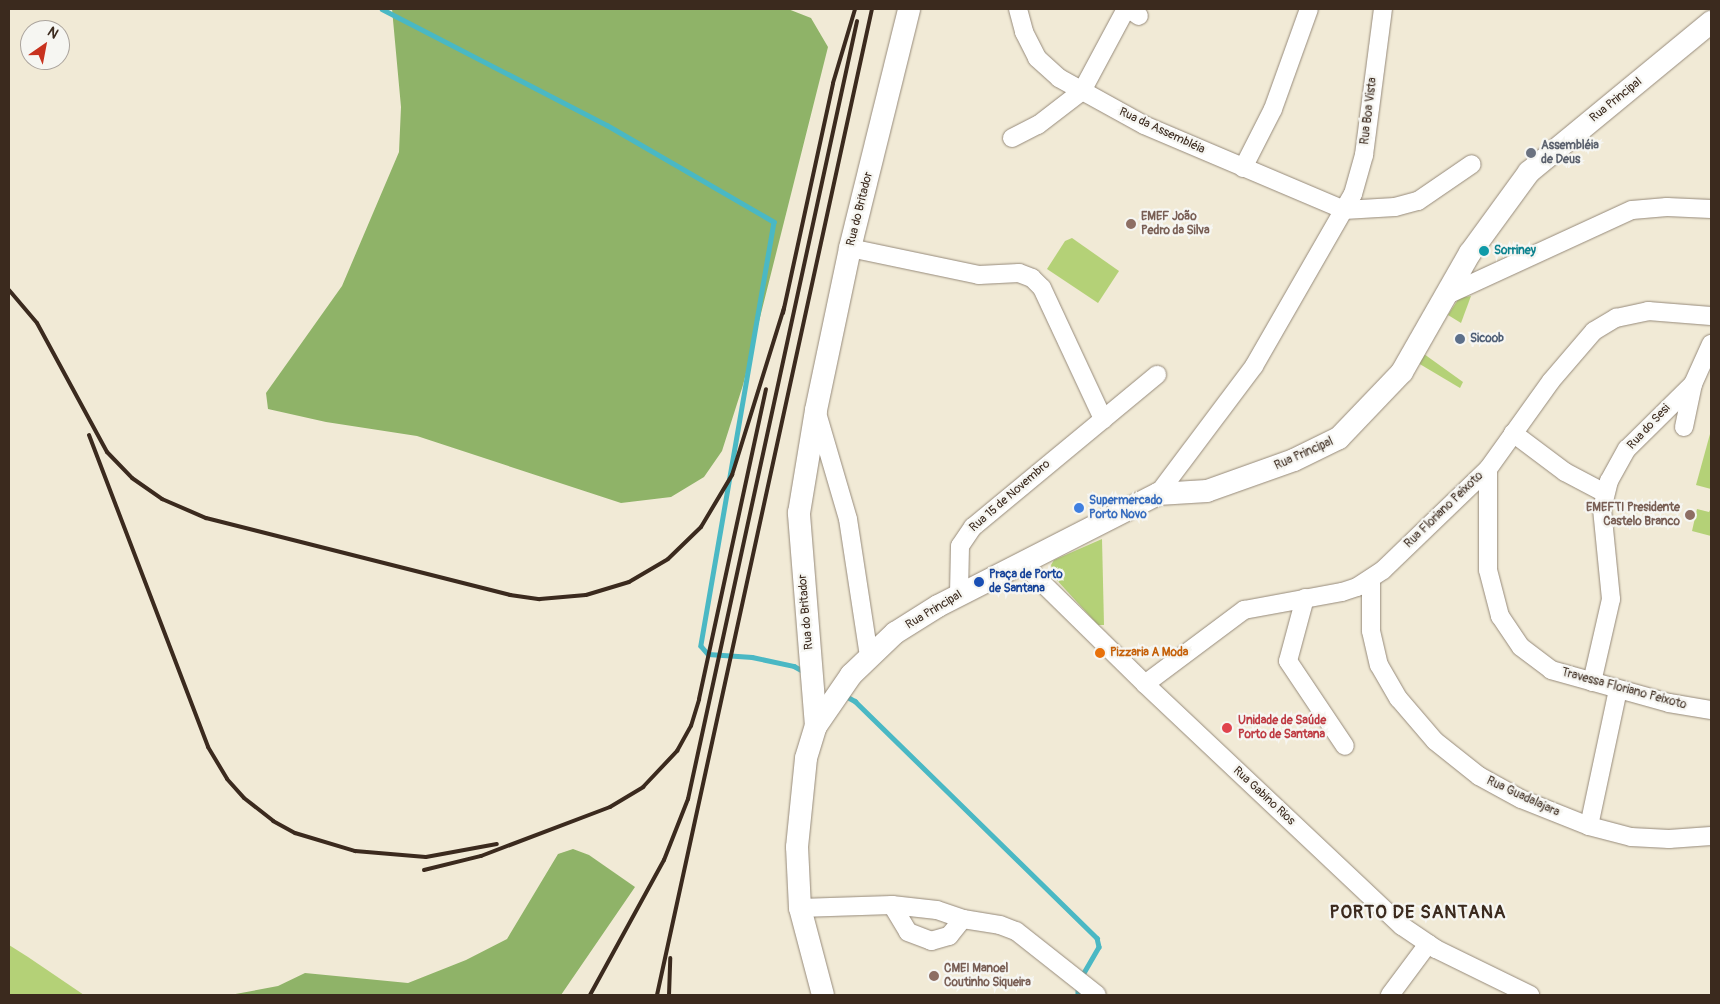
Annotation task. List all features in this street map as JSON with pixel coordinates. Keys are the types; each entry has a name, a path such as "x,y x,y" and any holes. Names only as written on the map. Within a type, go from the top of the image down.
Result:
{"street":[{"name":"Rua do Britador","path":"816,726 799,539 799,513 816,410 850,248 908,9"},
{"name":"Rua da Assembléia","path":"1018,9 1024,32 1037,58 1059,78 1144,125 1344,210 1395,207 1418,201 1472,164"},
{"path":"1243,168 1273,109 1309,9"},
{"name":"Rua Boa Vista","path":"1344,210 1353,194 1364,155 1383,9"},
{"path":"1012,138 1038,125 1082,91 1132,11"},
{"name":"Rua Principal","path":"816,726 846,682 868,656 895,633 959,594 1023,564 1158,494 1207,491 1294,460 1339,438 1402,372 1449,294 1470,253 1529,172 1711,22"},
{"path":"1449,294 1632,210 1667,207 1711,210"},
{"path":"1158,494 1254,366 1344,210"},
{"path":"850,248 979,274 1019,273 1032,278 1042,288 1103,419"},
{"name":"Rua Floriano Peixoto","path":"1145,684 1244,610 1342,592 1371,579 1488,469 1513,433 1594,330 1616,318 1648,312 1711,316"},
{"name":"Rua do Sesi","path":"1684,427 1693,384 1711,344"},
{"name":"Rua 15 de Novembro","path":"959,594 958,556 965,537 1035,472 1157,375"},
{"name":"Rua do Sesi","path":"1592,682 1611,600 1602,509 1605,493 1627,449 1693,384"},
{"name":"Rua do Britador","path":"816,410 848,519 868,656"},
{"path":"1513,433 1565,472 1605,493"},
{"name":"Travessa Floriano Peixoto","path":"1488,469 1488,570 1500,616 1521,647 1551,670 1618,690 1711,710"},
{"name":"Rua Gabino Rios","path":"1023,564 1145,684 1388,913 1428,944 1530,995"},
{"name":"Rua Guadalajara","path":"1371,579 1371,631 1379,665 1399,699 1435,741 1479,776 1522,799 1589,826 1631,837 1669,839 1711,836"},
{"path":"1305,598 1288,661 1345,746"},
{"path":"1589,826 1618,690"},
{"path":"816,726 806,758 797,847 800,908 823,995"},
{"path":"800,908 892,905 937,910 963,920 1000,925 1016,931 1097,995"},
{"path":"892,905 908,932 931,941 949,936 963,920"},
{"path":"1390,995 1428,944"}],"green space":[{"path":"392,9 788,9 811,18 828,47 743,385 722,451 704,477 671,497 621,503 417,436 326,422 268,409 266,393 342,286 399,152 401,107"},
{"path":"1072,238 1119,271 1098,303 1047,269 1065,241"},
{"path":"1471,296 1461,323 1448,315 1459,298"},
{"path":"1424,354 1463,382 1460,388 1418,363"},
{"path":"1711,434 1711,489 1696,485"},
{"path":"1711,508 1711,536 1692,531 1697,509 1709,512"},
{"path":"1102,539 1104,625 1098,625 1054,577 1051,565 1054,560"},
{"path":"573,849 589,855 635,887 561,995 230,995 278,986 305,973 408,983 466,960 507,939 558,854"},
{"path":"9,945 28,957 84,995 9,995"}],"waterway":[{"path":"382,9 607,125 774,222 701,646 708,654 752,657 794,666 805,672"},
{"path":"844,695 855,701 1097,938 1099,947 1081,978"},
{"path":"1078,985 1078,995"}],"railway":[{"path":"783,313 833,83 855,9"},
{"path":"657,995 872,9"},
{"path":"590,995 664,860 688,799 857,21"},
{"path":"9,290 37,323 107,452 132,478 162,499 206,518 510,595 540,599 586,595 629,582 668,559 701,527 732,475 784,308"},
{"path":"424,870 481,856 610,807 643,787 677,751 691,726 699,699 766,389"},
{"path":"89,435 208,747 227,779 244,798 273,821 295,833 355,851 426,857 497,844"},
{"path":"669,995 670,958"}],"place":[{"name":"Assembléia de Deus","path":"1531,153"},
{"name":"EMEF João Pedro da Silva","path":"1131,224"},
{"name":"Sorriney","path":"1484,251"},
{"name":"Sicoob","path":"1460,339"},
{"name":"Supermercado Porto Novo","path":"1079,508"},
{"name":"EMEFTI Presidente Castelo Branco","path":"1690,515"},
{"name":"Praça de Porto de Santana","path":"979,582"},
{"name":"Pizzaria A Moda","path":"1100,653"},
{"name":"Unidade de Saúde Porto de Santana","path":"1227,728"},
{"name":"CMEI Manoel Coutinho Siqueira","path":"934,976"}],"district":[{"name":"PORTO DE SANTANA","path":"1418,913"}]}
